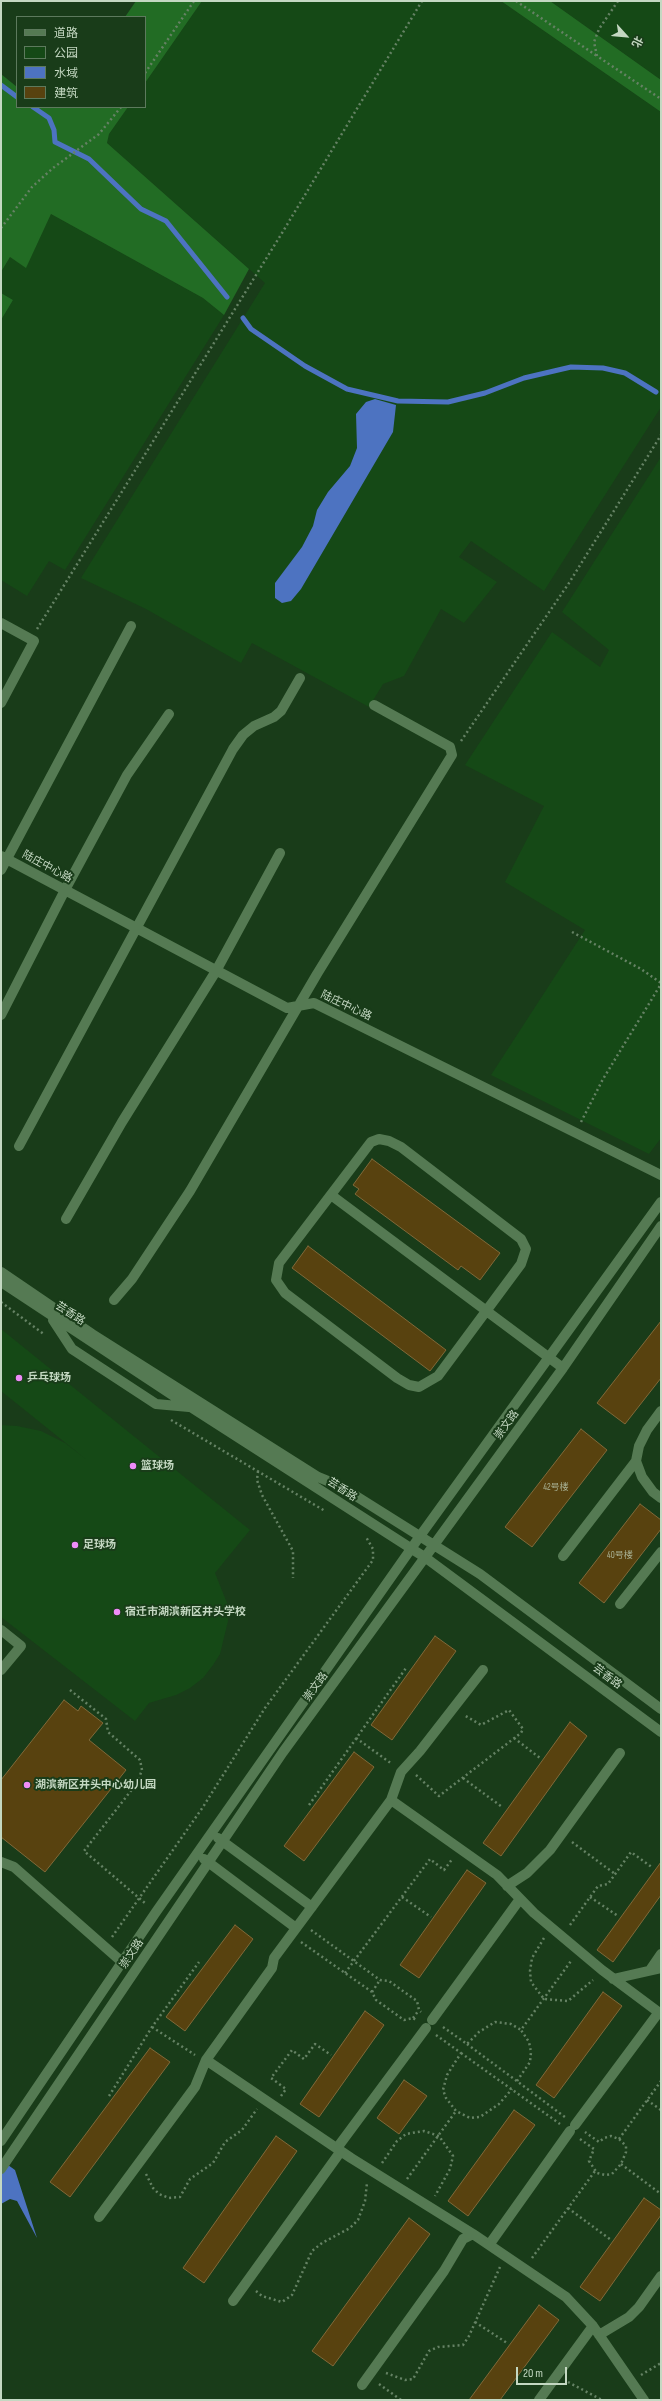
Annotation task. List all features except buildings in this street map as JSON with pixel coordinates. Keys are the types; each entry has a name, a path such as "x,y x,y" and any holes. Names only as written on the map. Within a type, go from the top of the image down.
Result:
{"street":[{"path":"1,623 34,641 1,703"},
{"path":"1,870 4,858 131,626"},
{"path":"19,1146 234,749 243,735 254,726 274,717 281,711 300,678"},
{"path":"114,1300 132,1279 190,1191 301,1006 317,974 452,755 450,747 374,705"},
{"path":"1,1014 65,890 128,775 169,714"},
{"path":"66,1219 122,1122 216,971 280,853"},
{"name":"陆庄中心路","path":"4,858 287,1008 314,1003 661,1175"},
{"path":"384,1140 401,1147 525,1244 526,1249 521,1264 438,1376 430,1383 419,1387 409,1385 398,1378 286,1293 276,1280 279,1263 331,1195 371,1142 384,1140"},
{"path":"331,1195 563,1368"},
{"name":"崇文路","path":"1,2141 156,1912 420,1536 549,1358 657,1214 661,1202"},
{"name":"崇文路","path":"1,2169 283,1752 426,1558 563,1368 661,1226"},
{"name":"芸香路","path":"1,1272 92,1334 318,1477 340,1486 480,1574 661,1709"},
{"name":"芸香路","path":"1,1282 192,1408 426,1558 661,1732"},
{"path":"51,1316 72,1349 156,1404 192,1408"},
{"path":"563,1556 636,1461 639,1446 647,1430 661,1411"},
{"path":"636,1461 642,1477 653,1492 661,1498"},
{"path":"620,1604 661,1552"},
{"path":"1,1630 21,1646 1,1670"},
{"path":"99,2217 194,2087 206,2061 272,1968 274,1958 391,1800 405,1768 483,1670"},
{"path":"507,1886 527,1873 550,1850 620,1753"},
{"path":"391,1800 497,1875 550,1927 602,1970 660,2013 573,2128 489,2245"},
{"path":"212,1834 312,1907"},
{"path":"198,1854 298,1925"},
{"path":"1,1862 14,1867 122,1962"},
{"path":"233,2301 339,2150 520,1899"},
{"path":"650,1970 661,1954"},
{"path":"614,1979 661,1968"},
{"path":"206,2061 371,2171 473,2234 566,2297 593,2326 644,2400"},
{"path":"362,2386 444,2271 463,2239 473,2234"},
{"path":"599,2335 629,2317 661,2276"},
{"path":"539,2400 593,2326"}],"path":[{"path":"146,72 194,1"},
{"path":"34,641 37,626 45,612 282,233 422,1"},
{"path":"516,1 661,99"},
{"path":"597,56 594,42 599,29 618,1"},
{"path":"1,228 32,187 53,168 99,134 120,108"},
{"path":"452,755 569,583 661,435"},
{"path":"572,932 641,969 661,983 603,1079 575,1133"},
{"path":"1,1302 49,1338"},
{"path":"164,1417 178,1423 330,1514"},
{"path":"258,1471 257,1480 262,1496 293,1551 293,1578"},
{"path":"105,1947 203,1807 265,1708 373,1560 373,1549 368,1539 362,1534"},
{"path":"309,1805 406,1668"},
{"path":"70,1690 106,1719 108,1732 140,1760 142,1770 137,1782 84,1851 156,1912"},
{"path":"356,1738 405,1768 439,1796 514,1738 523,1729 509,1710 481,1725 454,1708"},
{"path":"514,1738 540,1758"},
{"path":"463,1778 502,1807"},
{"path":"561,1835 615,1874"},
{"path":"345,1973 430,1859 444,1870 460,1848"},
{"path":"562,1936 598,1886 608,1884 631,1852 653,1868"},
{"path":"402,1896 431,1918"},
{"path":"590,1897 618,1916"},
{"path":"298,1925 354,1961 380,1980 390,1982 417,2001 419,2010 429,2024 467,2044 517,2081 573,2128 594,2149 589,2161 595,2171 605,2175 612,2174 621,2164 626,2152 626,2146 619,2139 611,2136 604,2138 599,2142 573,2128 461,2053"},
{"path":"550,1927 532,1958 530,1971 531,1982 544,1999 568,2001 583,1991 602,1970"},
{"path":"521,2030 578,1950"},
{"path":"109,2096 152,2027 199,1962"},
{"path":"372,1992 380,1980"},
{"path":"413,2018 419,2010"},
{"path":"467,2044 479,2032 494,2022 511,2024 521,2030 529,2042 531,2052 530,2062 517,2081"},
{"path":"152,2027 206,2061"},
{"path":"274,2106 286,2089 271,2078 292,2050 304,2059 315,2044 331,2055"},
{"path":"619,2139 661,2081"},
{"path":"141,2160 148,2180 159,2194 169,2198 180,2197 190,2178 213,2163 225,2142 242,2130 264,2099"},
{"path":"647,2100 661,2110"},
{"path":"400,2189 456,2112"},
{"path":"246,2283 262,2296 282,2302 292,2294 312,2251 322,2242 350,2228 358,2220 365,2201 371,2171 397,2141 406,2134 424,2131 439,2136 451,2150 452,2162 429,2206"},
{"path":"621,2164 661,2194"},
{"path":"524,2268 595,2171"},
{"path":"568,2208 611,2240"},
{"path":"371,2372 396,2378 413,2379 429,2351 438,2347 463,2345 505,2255"},
{"path":"475,2322 507,2343"},
{"path":"631,2382 661,2363"},
{"path":"371,2372 401,2400"},
{"path":"556,2376 602,2400"}],"green space":[{"path":"136,1 202,1 146,82 146,16 126,16"},
{"path":"202,1 501,1 661,112 661,407 544,591 471,541 459,557 497,582 464,623 441,609 404,676 383,684 369,707 252,643 241,663 146,609 81,578 265,283 107,143 109,134 127,108 146,108 146,82"},
{"path":"501,1 550,1 661,80 661,112"},
{"path":"550,1 661,1 661,80"},
{"path":"1,74 16,86 16,108 127,108 109,134 107,143 249,269 224,315 203,298 51,214 26,268 10,257 1,272"},
{"path":"51,214 203,298 224,315 65,570 49,561 27,596 1,580 1,320 13,300 1,293 1,272 10,257 26,267"},
{"path":"1,293 13,300 1,320"},
{"path":"661,457 661,1138 649,1154 491,1075 585,930 505,882 544,806 465,765 552,632 600,667 609,650 562,612"},
{"name":"宿迁市湖滨新区井头学校","path":"1,1329 250,1530 215,1573 227,1603 228,1621 220,1654 203,1678 190,1688 176,1695 149,1703 135,1721 1,1617 1,1425 17,1426 41,1431 65,1443 87,1460 1,1391"}],"water":[{"path":"375,399 396,405 393,432 301,589 291,601 282,603 275,598 275,583 302,547 313,526 317,510 328,492 350,466 357,448 356,414 366,402"},
{"path":"1,2160 15,2170 37,2238 17,2201 10,2199 1,2204"}],"waterway":[{"path":"1,85 16,96"},
{"path":"34,108 49,118 54,130 55,142 89,159 141,209 166,221 227,297"},
{"path":"243,318 251,329 305,366 347,389 398,401 448,402 485,393 524,378 571,367 603,368 625,373 656,392"}],"place":[{"name":"乒乓球场","path":"19,1378"},
{"name":"篮球场","path":"133,1466"},
{"name":"足球场","path":"75,1545"},
{"name":"宿迁市湖滨新区井头学校","path":"117,1612"},
{"name":"湖滨新区井头中心幼儿园","path":"27,1785"}]}
